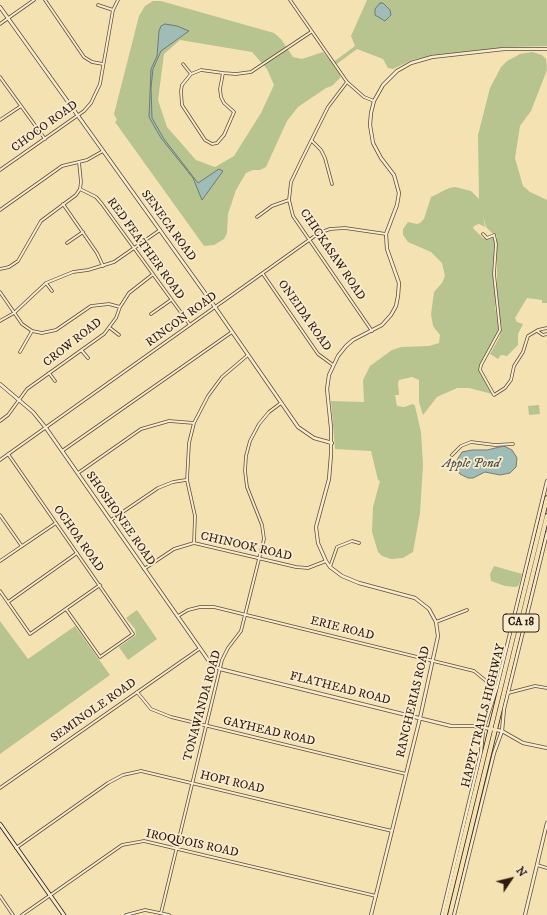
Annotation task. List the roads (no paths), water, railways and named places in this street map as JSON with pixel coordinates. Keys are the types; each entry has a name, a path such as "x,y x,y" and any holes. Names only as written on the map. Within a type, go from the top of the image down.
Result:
{"main road":[{"name":"HAPPY TRAILS HIGHWAY","path":"450,915 547,498"},
{"name":"HAPPY TRAILS HIGHWAY","path":"445,915 547,516"},
{"path":"0,824 64,915"}],"street":[{"path":"0,24 34,0"},
{"path":"45,0 84,57 92,62 103,64"},
{"name":"CHOCO ROAD","path":"0,170 84,111 96,95 113,10 118,0"},
{"path":"290,0 347,82 364,97 374,101"},
{"path":"98,5 113,10"},
{"name":"SENECA ROAD","path":"0,7 160,230 281,403 304,433 314,438 332,443"},
{"path":"223,73 220,90 221,97 224,103 234,112 234,116 220,141 212,144 205,140 182,105 182,85 191,74 201,70 236,74 251,72 312,32"},
{"path":"467,610 436,622 429,609 415,598 359,583 342,576 330,567 326,561 318,543 316,527 329,479 332,443 327,389 333,365 338,356 353,340 382,325 391,315 396,306 398,296 399,283 387,249 386,234 397,205 399,193 394,175 381,158 373,144 370,125 374,101 390,77 406,65 417,61 504,49 547,49"},
{"path":"183,64 191,74"},
{"path":"0,76 44,139"},
{"name":"CHICKASAW ROAD","path":"347,82 328,107 290,182 289,200 293,216 372,330"},
{"path":"0,120 21,106"},
{"path":"311,141 321,150 326,158 332,184"},
{"path":"0,210 62,166 79,162 95,156 103,151"},
{"path":"0,269 9,267 18,261 41,221 76,195 80,189 81,174 79,162"},
{"name":"RED FEATHER ROAD","path":"80,189 96,197 190,325"},
{"path":"257,217 272,206 289,200"},
{"path":"63,204 97,253 103,266"},
{"name":"RINCON ROAD","path":"0,460 319,233 330,229 344,228 386,234"},
{"path":"0,321 14,312 46,283 73,272 103,266 114,262 160,230"},
{"path":"67,243 83,232"},
{"path":"483,234 487,238 494,235 496,240 494,274 497,293 496,308 500,326 496,339 481,365 480,370 494,395 505,388 511,380 514,366 523,352 528,336 547,328"},
{"name":"ONEIDA ROAD","path":"263,274 318,354 333,365"},
{"name":"CROW ROAD","path":"0,421 8,414 27,389 82,351 110,328 120,307 129,293 152,275"},
{"path":"46,283 52,291"},
{"path":"0,292 22,324 32,331 42,333 56,330 91,306 109,304 120,307"},
{"path":"151,314 171,300"},
{"path":"110,328 119,335"},
{"path":"20,352 32,331"},
{"path":"537,331 543,335 547,334"},
{"path":"62,450 232,332"},
{"path":"82,351 88,358"},
{"path":"194,544 195,516 187,480 189,443 194,423 208,396 222,377 248,355"},
{"path":"49,373 55,381"},
{"name":"SHOSHONEE ROAD","path":"0,384 33,412 46,428 178,616 199,649 211,664 220,669"},
{"name":"TONAWANDA ROAD","path":"161,913 220,669 228,648 241,631 264,539 262,525 247,487 245,470 246,456 250,441 259,424 269,412 281,403"},
{"path":"78,473 141,429 169,421 194,423"},
{"path":"452,455 461,446 471,442 495,445 513,444"},
{"name":"OCHOA ROAD","path":"8,454 133,634 100,657 66,609"},
{"path":"111,520 158,488 173,482 187,480"},
{"path":"442,915 481,752 484,727 497,687 547,481"},
{"path":"0,515 22,546"},
{"path":"0,561 56,523"},
{"path":"454,915 494,753 502,731 504,709 547,533"},
{"path":"330,567 337,547 352,541 359,543"},
{"name":"CHINOOK ROAD","path":"144,569 174,549 194,544 308,568 326,561"},
{"path":"8,602 78,553"},
{"path":"0,591 30,634 100,585"},
{"name":"ERIE ROAD","path":"178,616 188,610 200,607 214,607 474,671 491,685 497,687"},
{"name":"RANCHERIAS ROAD","path":"371,915 433,660 438,636 436,622"},
{"name":"SEMINOLE ROAD","path":"0,788 199,649"},
{"name":"FLATHEAD ROAD","path":"220,669 451,726 484,727 502,731 523,743 547,748"},
{"path":"508,693 535,686 547,688"},
{"name":"GAYHEAD ROAD","path":"137,692 151,709 170,717 205,727 406,774"},
{"name":"HOPI ROAD","path":"16,848 123,775 141,771 392,831"},
{"path":"524,915 547,823"},
{"name":"IROQUOIS ROAD","path":"22,915 122,846 144,841 376,896"},
{"path":"537,865 547,868"},
{"path":"0,896 13,915"},
{"path":"126,915 145,910 169,915"}],"water":[{"path":"380,3 383,3 390,10 391,15 385,21 375,15 375,9"},
{"path":"165,24 177,26 189,31 161,51 153,69 151,88 152,118 164,139 198,183 219,169 223,171 202,200 193,178 161,138 149,117 151,69 157,56 159,31 161,26"},
{"name":"Apple Pond","path":"504,446 512,450 517,458 516,467 510,473 500,475 485,472 473,478 468,478 460,474 457,469 457,460 462,452 487,450"}]}
